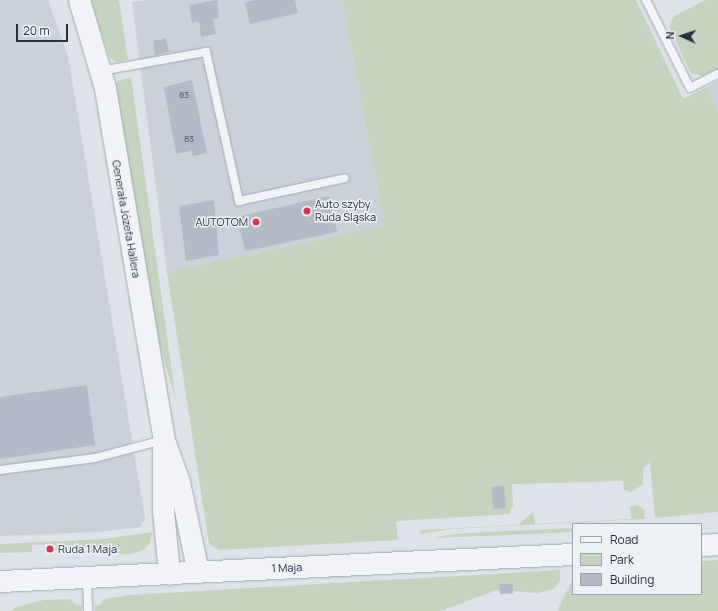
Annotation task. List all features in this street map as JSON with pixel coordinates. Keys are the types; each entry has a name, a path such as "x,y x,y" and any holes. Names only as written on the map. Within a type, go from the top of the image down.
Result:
{"street":[{"name":"Generała Józefa Hallera","path":"79,0 101,71 164,440 179,482 198,572"},
{"name":"Generała Józefa Hallera","path":"164,440 163,510 170,574"},
{"path":"702,546 718,544"},
{"name":"1 Maja","path":"0,581 572,554"}],"lane":[{"path":"646,0 690,88 718,74"},
{"path":"101,71 206,52 238,201 344,178"},
{"path":"0,470 95,458 164,440"},
{"path":"87,577 88,611"}],"shaded area":[{"path":"0,0 48,0 68,56 145,518 140,527 99,532 0,536"},
{"path":"149,0 342,0 384,225 167,272 132,2"},
{"path":"718,81 718,111 707,87"}],"green space":[{"path":"91,0 119,0 128,60 117,62 109,57"},
{"path":"342,0 636,0 683,99 707,87 718,111 718,512 655,518 650,462 643,469 643,484 632,492 624,490 623,481 512,484 513,506 509,514 396,521 398,540 219,550 209,544 167,272 384,225"},
{"path":"705,0 718,0 718,69 703,76 691,73 669,27 673,17"},
{"path":"131,77 176,401 152,318 114,87 118,81"},
{"path":"637,505 644,509 645,519 451,529 419,534 421,530 518,525 533,512 535,524 631,519 630,506"},
{"path":"572,528 572,532 434,538 452,534"},
{"path":"152,532 150,543 144,549 132,554 107,554 79,549 48,550 47,544 32,545 32,552 0,553 0,544 105,539"},
{"path":"718,560 718,611 560,611 558,609 572,581 572,595 702,595 702,561"},
{"path":"560,570 560,580 554,589 538,593 497,590 440,611 95,611 95,606 100,605 104,599 130,595"},
{"path":"70,599 76,605 82,605 82,611 10,611 16,607 44,600"}],"building":[{"path":"217,0 219,18 213,19 216,34 201,37 199,21 192,23 189,5"},
{"path":"255,0 295,0 298,13 250,24 245,2"},
{"path":"166,38 169,52 155,55 153,41"},
{"path":"192,80 207,153 193,156 192,151 176,154 164,87"},
{"path":"329,196 337,232 245,251 237,217"},
{"path":"214,200 219,255 186,261 179,206"},
{"path":"87,385 95,445 0,459 0,397"},
{"path":"504,486 506,508 493,509 492,487"},
{"path":"499,584 513,584 513,593 500,594"}],"place":[{"name":"Auto szyby Ruda Śląska","path":"307,211"},
{"name":"AUTOTOM","path":"256,222"},
{"name":"Ruda 1 Maja","path":"50,549"}]}
